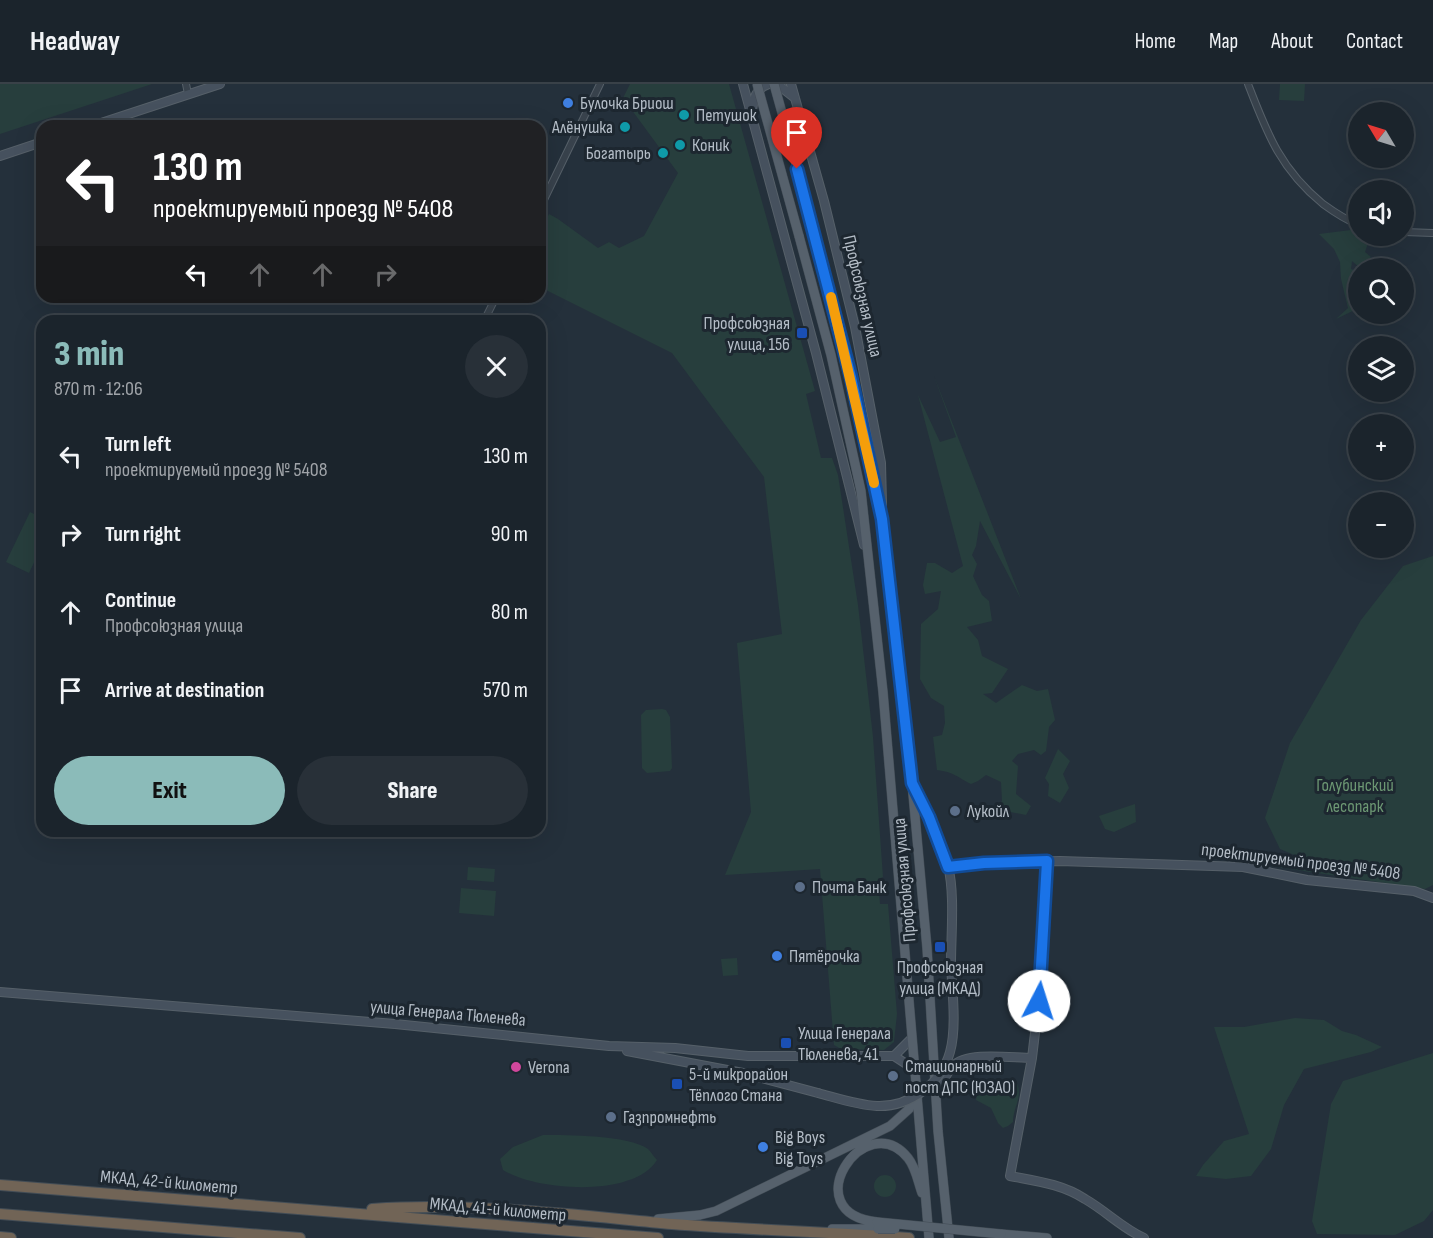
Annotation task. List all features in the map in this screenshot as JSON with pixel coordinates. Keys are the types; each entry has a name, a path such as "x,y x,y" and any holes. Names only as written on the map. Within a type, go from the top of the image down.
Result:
{"highway":[{"name":"МКАД, 42-й километр","path":"0,1185 336,1212"},
{"path":"336,1212 402,1207 467,1208 715,1227 805,1231 877,1229 909,1238"},
{"name":"МКАД, 41-й километр","path":"336,1212 658,1238"},
{"path":"0,1214 300,1238"},
{"path":"0,1237 11,1238"}],"main road":[{"name":"Профсоюзная улица","path":"757,84 831,355 861,490 884,704 927,1207"},
{"name":"Профсоюзная улица","path":"772,84 815,232 851,377 882,519 912,783 938,1131 949,1238"},
{"path":"640,1221 685,1217 716,1210 890,1126 909,1109 915,1081"},
{"path":"930,1238 927,1207 914,1167 907,1157 898,1149 886,1145 868,1147 850,1157 839,1179 839,1192 844,1204 852,1214 877,1229 936,1228 1047,1238"}],"street":[{"path":"186,84 188,94"},
{"path":"110,120 220,84"},
{"path":"546,196 600,84"},
{"name":"Профсоюзная улица","path":"743,84 816,353 871,570"},
{"path":"752,120 756,93 762,87 772,84 781,87 795,98"},
{"name":"Профсоюзная улица","path":"791,84 824,201 855,327 881,463 882,519"},
{"path":"1248,84 1269,138 1289,170 1331,209 1348,219"},
{"path":"0,156 36,144"},
{"path":"1414,232 1433,233"},
{"path":"609,1046 666,1060 742,1073 878,1106 910,1099 928,1087 945,1065 951,1051 953,1036 951,885 948,867 929,817 912,783"},
{"path":"1047,861 1041,982 1032,1058 1010,1176 1044,1182 1073,1192 1088,1200 1120,1225 1144,1238"},
{"name":"проектируемый проезд № 5408","path":"948,867 984,863 1047,861 1243,867 1307,880 1414,891 1433,898"},
{"name":"улица Генерала Тюленева","path":"0,992 395,1024 609,1046 675,1048 748,1056 894,1056"},
{"path":"911,1038 894,1056 914,1069"},
{"path":"937,1096 947,1074 962,1060 976,1057 1032,1058"}],"green space":[{"path":"0,84 152,84 43,120 36,120 36,122 0,134"},
{"path":"630,84 729,84 815,391 806,394 821,458 832,458 838,475 858,605 873,737 883,877 878,879 880,904 888,904 897,1014 894,1042 884,1050 841,1049 834,1045 820,869 725,875 751,812 737,643 782,634 764,477 672,353 546,290 546,220 549,214 598,248 609,242 619,248 644,236 678,173 623,98"},
{"path":"1280,84 1305,84 1304,101 1279,100"},
{"path":"1348,230 1348,246 1367,246 1365,252 1370,258 1348,258 1348,308 1341,279 1340,262 1334,249 1319,234"},
{"path":"1348,308 1348,313 1336,319"},
{"path":"934,376 1021,599 980,521 976,546 972,555 977,564 973,576 982,595 989,601 992,621 967,627 978,640 982,656 1008,669 992,693 983,694 996,703 1022,685 1037,691 1048,689 1055,720 1049,727 1046,751 1041,755 1034,750 1018,754 1012,761 1018,766 1016,794 1031,806 1026,815 995,809 1002,801 1001,782 986,775 971,784 952,773 937,770 933,737 942,735 945,723 944,706 931,698 920,679 921,624 938,609 941,591 925,594 923,585 927,563 935,563 952,573 963,566 918,395 940,442 956,437"},
{"path":"30,512 36,515 36,558 29,573 6,562"},
{"name":"Голубинский лесопарк","path":"1433,556 1433,885 1425,889 1270,866 1316,864 1280,849 1265,818 1290,743 1361,620 1403,566"},
{"path":"646,710 666,710 670,717 672,768 670,771 647,773 642,768 641,715"},
{"path":"1058,749 1070,761 1063,774 1069,788 1060,803 1048,796 1049,784 1045,778"},
{"path":"1135,804 1136,822 1114,832 1105,829 1099,816"},
{"path":"468,867 495,869 494,882 467,880"},
{"path":"461,888 496,891 494,916 459,913"},
{"path":"737,958 738,975 723,976 721,959"},
{"path":"1295,1018 1324,1020 1342,1031 1382,1047 1371,1052 1304,1069 1284,1105 1271,1149 1251,1176 1226,1179 1196,1176 1224,1141 1249,1134 1214,1027 1244,1027"},
{"path":"1433,1053 1433,1210 1424,1221 1395,1235 1317,1234 1312,1221 1331,1104 1343,1081"},
{"path":"1013,1081 1019,1088 1013,1122 1003,1128 991,1108 976,1100 977,1094 982,1092 991,1095 996,1092 1001,1082"},
{"path":"543,1135 613,1138 627,1141 648,1149 657,1160 645,1172 628,1181 584,1187 538,1183 503,1170 500,1159 513,1147"},
{"path":"881,1175 889,1175 896,1182 896,1190 889,1197 881,1197 874,1190 874,1182"}],"slow traffic":[{"path":"831,297 874,483"}],"place":[{"name":"Булочка Бриош","path":"568,103"},
{"name":"Петушок","path":"684,115"},
{"name":"Алёнушка","path":"625,127"},
{"name":"Коник","path":"680,145"},
{"name":"Богатырь","path":"663,153"},
{"name":"Профсоюзная улица, 156","path":"802,333"},
{"name":"Лукойл","path":"955,811"},
{"name":"Почта Банк","path":"800,887"},
{"name":"Профсоюзная улица (МКАД)","path":"940,947"},
{"name":"Пятёрочка","path":"777,956"},
{"name":"Улица Генерала Тюленева, 41","path":"786,1043"},
{"name":"Verona","path":"516,1067"},
{"name":"Стационарный пост ДПС (ЮЗАО)","path":"893,1076"},
{"name":"5-й микрорайон Тёплого Стана","path":"677,1084"},
{"name":"Газпромнефть","path":"611,1117"},
{"name":"Big Boys Big Toys","path":"763,1147"}],"route":[{"path":"797,169 851,377 882,519 912,783 929,817 948,867 984,863 1047,861 1039,1001"}]}
